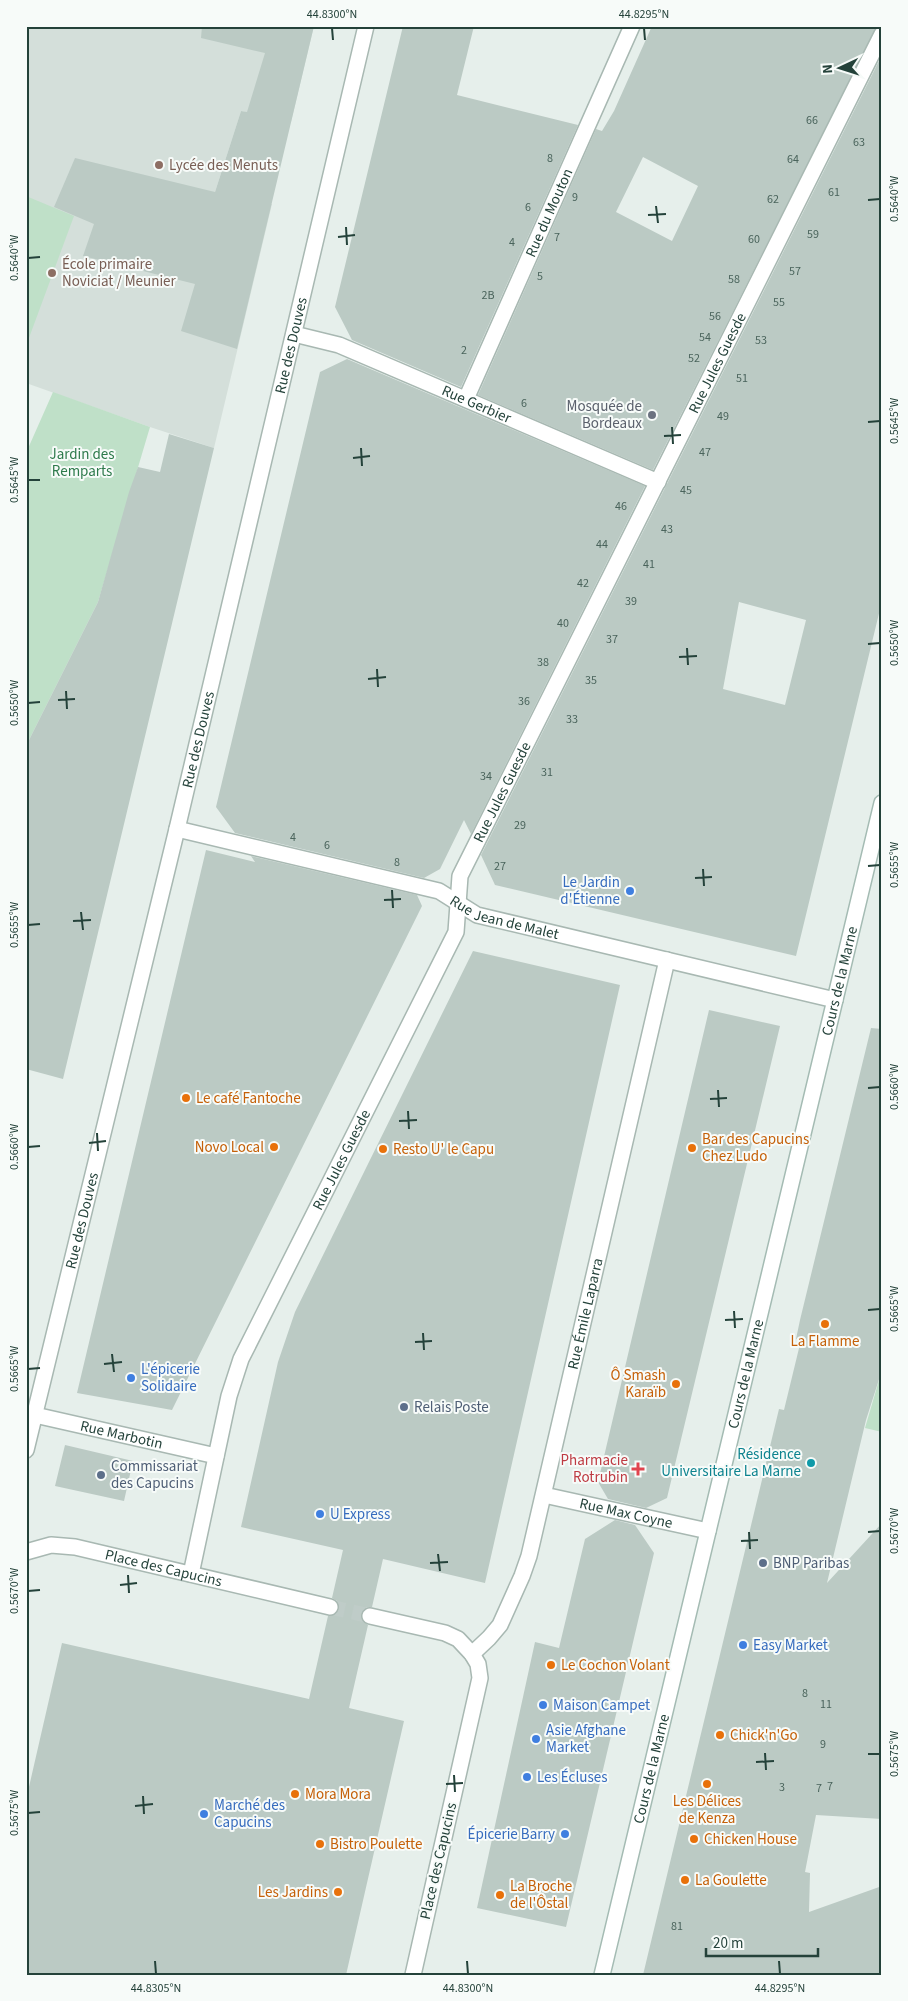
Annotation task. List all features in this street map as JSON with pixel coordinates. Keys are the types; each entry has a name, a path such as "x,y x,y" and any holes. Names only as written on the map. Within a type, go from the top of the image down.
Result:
{"street":[{"name":"Rue des Douves","path":"26,1450 31,1414 177,828 366,26"},
{"name":"Rue du Mouton","path":"466,399 632,26"},
{"name":"Rue Jules Guesde","path":"191,1574 229,1396 241,1359 456,932 460,876 882,34"},
{"name":"Rue Gerbier","path":"294,334 339,345 658,482"},
{"name":"Cours de la Marne","path":"602,1975 882,802"},
{"name":"Rue Jean de Malet","path":"177,828 439,891 477,915 835,1000"},
{"name":"Rue Émile Laparra","path":"472,1654 500,1625 522,1576 528,1556 544,1495 667,960"},
{"name":"Rue Marbotin","path":"31,1414 216,1456"},
{"name":"Rue Max Coyne","path":"544,1495 708,1532"},
{"name":"Place des Capucins","path":"26,1552 51,1546 75,1547 330,1607"},
{"name":"Place des Capucins","path":"370,1616 445,1633 458,1639 472,1654 478,1664 480,1678 413,1975"}],"shaded area":[{"name":"Lycée des Menuts","path":"26,26 314,26 291,122 241,111 215,192 272,204 214,448 26,383"}],"green space":[{"path":"26,196 74,216 26,346"},
{"name":"Jardin des Remparts","path":"53,392 150,427 98,602 26,746 26,453"},
{"path":"882,1370 882,1432 865,1428"}],"building":[{"path":"202,26 314,26 237,349 181,331 195,284 83,256 94,224 54,207 75,158 215,192 241,111 247,112 265,53 201,38"},
{"path":"403,26 474,26 457,95 578,125 461,387 352,340 335,307"},
{"path":"652,26 877,26 653,470 478,395 596,129 602,131 614,111","holes":["643,157 698,186 672,241 616,212"]},
{"path":"882,55 882,601 796,956 495,885 481,855","holes":["739,602 806,620 785,705 723,689"]},
{"path":"347,359 645,486 471,834 464,820 440,869 424,878 235,833 216,807 320,372"},
{"path":"169,434 214,448 63,1079 26,1069 26,746 98,602 129,492 138,467 160,472"},
{"path":"206,850 255,862 251,856 417,895 422,906 172,1410 77,1393"},
{"path":"473,951 620,985 485,1583 383,1559 372,1607 367,1607 361,1613 361,1619 368,1625 349,1708 404,1721 346,1975 26,1975 26,1800 62,1643 309,1699 328,1616 336,1614 339,1609 337,1601 332,1598 343,1550 241,1527 278,1362 295,1312"},
{"path":"709,1010 780,1026 667,1498 646,1508 608,1499 598,1482"},
{"path":"871,1028 882,1029 882,1370 866,1420 827,1583 882,1523 882,1819 816,1815 805,1872 810,1873 809,1912 882,1886 882,1975 643,1975 779,1409 784,1410 801,1340 796,1339 800,1320"},
{"name":"Commissariat des Capucins","path":"65,1445 133,1461 124,1501 55,1486"},
{"path":"615,1520 635,1525 654,1553 566,1927 477,1908 535,1642 559,1648 585,1539"}],"tunnel":[{"path":"330,1607 370,1616"}],"place":[{"name":"Lycée des Menuts","path":"159,165"},
{"name":"École primaire Noviciat / Meunier","path":"52,273"},
{"name":"Mosquée de Bordeaux","path":"652,415"},
{"name":"Le Jardin d'Étienne","path":"630,891"},
{"name":"Le café Fantoche","path":"186,1098"},
{"name":"Novo Local","path":"274,1147"},
{"name":"Bar des Capucins Chez Ludo","path":"692,1148"},
{"name":"Resto U' le Capu","path":"383,1149"},
{"name":"La Flamme","path":"825,1324"},
{"name":"L'épicerie Solidaire","path":"131,1378"},
{"name":"Ô Smash Karaïb","path":"676,1384"},
{"name":"Relais Poste","path":"404,1407"},
{"name":"Résidence Universitaire La Marne","path":"811,1463"},
{"name":"Pharmacie Rotrubin","path":"638,1469"},
{"name":"Commissariat des Capucins","path":"101,1475"},
{"name":"U Express","path":"320,1514"},
{"name":"BNP Paribas","path":"763,1563"},
{"name":"Easy Market","path":"743,1645"},
{"name":"Le Cochon Volant","path":"551,1665"},
{"name":"Maison Campet","path":"543,1705"},
{"name":"Chick'n'Go","path":"720,1735"},
{"name":"Asie Afghane Market","path":"536,1739"},
{"name":"Les Écluses","path":"527,1777"},
{"name":"Les Délices de Kenza","path":"707,1784"},
{"name":"Mora Mora","path":"295,1794"},
{"name":"Marché des Capucins","path":"204,1814"},
{"name":"Épicerie Barry","path":"565,1834"},
{"name":"Chicken House","path":"694,1839"},
{"name":"Bistro Poulette","path":"320,1844"},
{"name":"La Goulette","path":"685,1880"},
{"name":"Les Jardins","path":"338,1892"},
{"name":"La Broche de l'Ôstal","path":"500,1895"}]}
